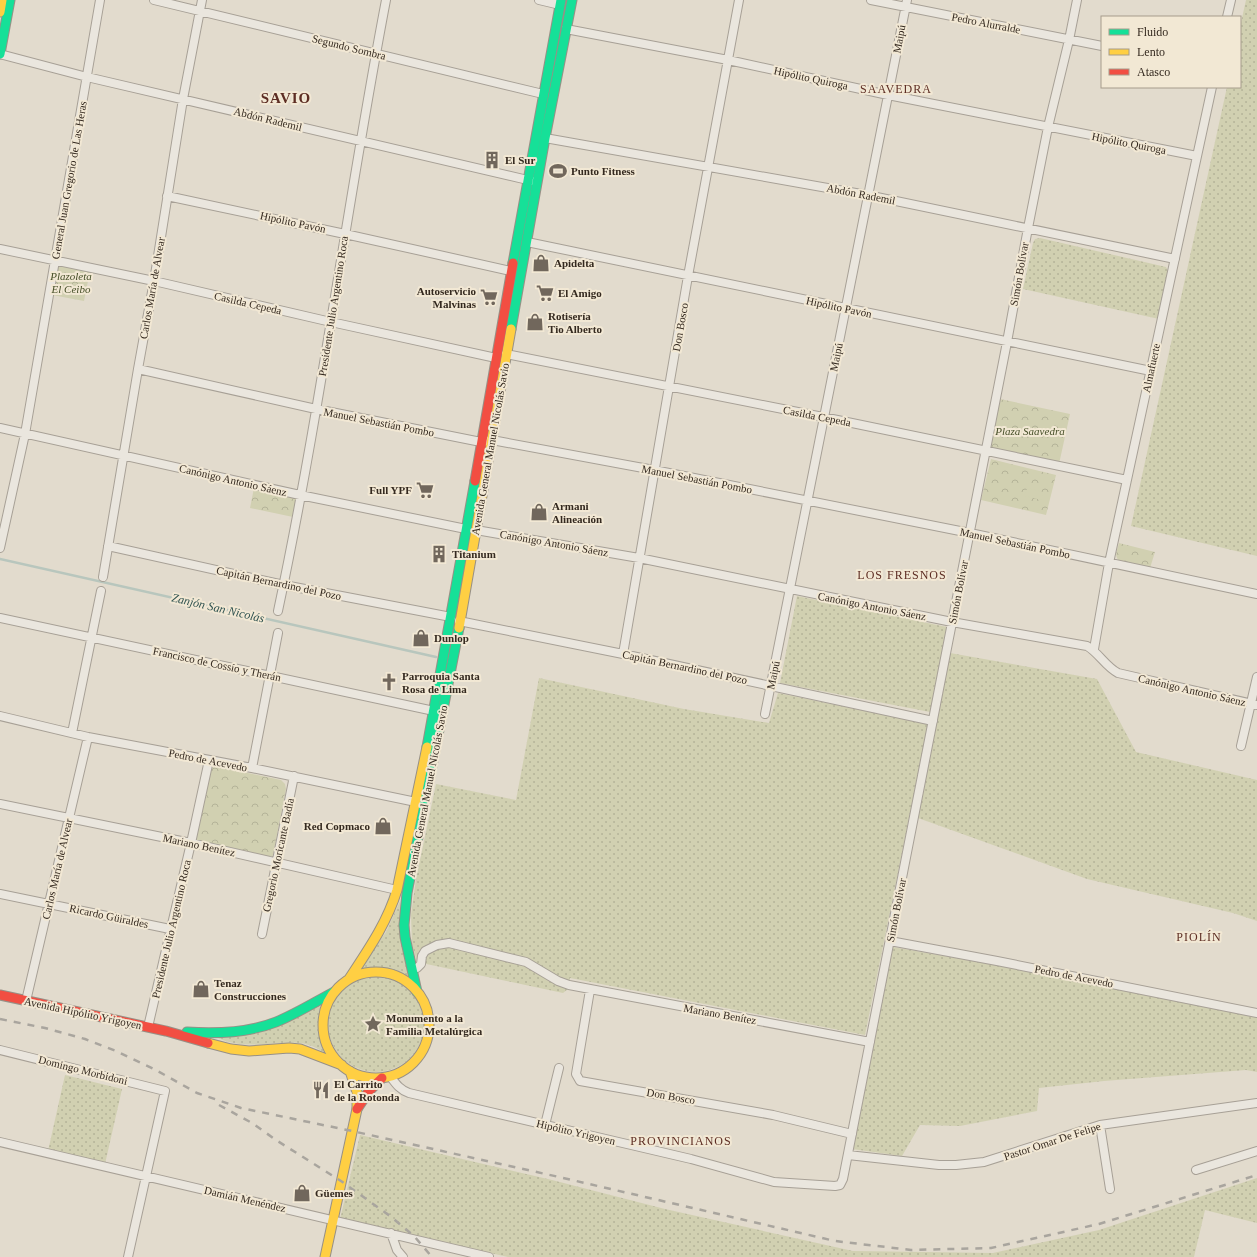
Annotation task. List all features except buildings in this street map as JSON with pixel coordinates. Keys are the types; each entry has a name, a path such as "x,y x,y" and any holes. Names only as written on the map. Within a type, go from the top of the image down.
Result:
{"main road":[{"path":"0,12 2,0"},
{"path":"0,54 10,0"},
{"name":"Avenida General Manuel Nicolás Savio","path":"417,992 404,925 407,893 455,619 466,529 511,271 545,138 572,0"},
{"name":"Avenida General Manuel Nicolás Savio","path":"349,979 384,924 394,902 434,711 476,530 527,242 543,94 561,2"},
{"name":"Avenida General Manuel Nicolás Savio","path":"357,1109 369,1091 386,1077 404,1070 415,1060 424,1048 428,1034 429,1019 425,1005 417,992 398,976 385,972 360,974 349,979 335,991 327,1005 323,1021 325,1038 331,1053 350,1071 365,1076 386,1077"},
{"name":"Avenida Hipólito Yrigoyen","path":"166,1031 218,1033 256,1028 285,1017 335,991"},
{"name":"Avenida Hipólito Yrigoyen","path":"0,995 166,1031 242,1051 289,1048 300,1049 342,1065"},
{"name":"Avenida General Manuel Nicolás Savio","path":"324,1257 357,1109 357,1092 350,1071"}],"street":[{"name":"General Juan Gregorio de Las Heras","path":"0,548 25,434 100,0"},
{"name":"Segundo Sombra","path":"154,0 543,94"},
{"name":"Carlos María de Alvear","path":"103,577 154,281 183,99 202,0"},
{"name":"Presidente Julio Argentino Roca","path":"278,611 316,409 360,142 386,0"},
{"path":"539,0 561,2"},
{"name":"Don Bosco","path":"623,654 688,276 739,0"},
{"name":"Pedro Alurralde","path":"871,0 906,4 1101,46"},
{"name":"Simón Bolívar","path":"840,1185 843,1179 848,1155 1048,127 1069,40 1076,0"},
{"path":"1227,16 1231,0"},
{"name":"Maipú","path":"765,714 806,501 906,4"},
{"name":"Hipólito Quiroga","path":"566,29 728,60 888,95 1197,156"},
{"name":"Abdón Rademil","path":"0,54 87,77 360,142 533,181"},
{"name":"Almafuerte","path":"1094,649 1109,563 1212,88"},
{"name":"Abdón Rademil","path":"545,138 867,195 1175,259"},
{"name":"Hipólito Pavón","path":"168,196 511,271"},
{"name":"Hipólito Pavón","path":"527,242 1151,372"},
{"name":"Casilda Cepeda","path":"0,249 55,259 496,358"},
{"name":"Casilda Cepeda","path":"506,354 823,417 1127,480"},
{"name":"Manuel Sebastián Pombo","path":"138,369 316,409 481,442 492,440 654,470 970,533 1257,594"},
{"name":"Canónigo Antonio Sáenz","path":"0,428 300,496 466,529"},
{"name":"Canónigo Antonio Sáenz","path":"476,530 639,558 952,622 1088,646 1094,649 1111,668 1118,673 1254,705"},
{"name":"Capitán Bernardino del Pozo","path":"108,546 284,585 623,654 933,721"},
{"path":"72,733 101,591"},
{"name":"Francisco de Cossío y Therán","path":"0,618 434,711"},
{"path":"252,768 278,633"},
{"path":"1241,746 1254,705 1257,677"},
{"name":"Pedro de Acevedo","path":"0,716 88,737 294,776 416,802"},
{"name":"Carlos María de Alvear","path":"26,1000 88,737"},
{"name":"Presidente Julio Argentino Roca","path":"148,1027 209,760"},
{"name":"Gregorio Moricante Badía","path":"262,934 294,776"},
{"name":"Mariano Benítez","path":"0,804 191,843 397,890"},
{"name":"Ricardo Güiraldes","path":"0,894 170,929"},
{"name":"Pedro de Acevedo","path":"890,941 997,960 1257,1012"},
{"name":"Mariano Benítez","path":"412,968 417,968 421,964 422,956 425,951 438,945 449,943 526,962 558,981 590,990 870,1042"},
{"name":"Don Bosco","path":"590,990 576,1074 580,1081 773,1115 852,1134"},
{"name":"Domingo Morbidoni","path":"0,1050 165,1090 146,1176"},
{"path":"545,1125 559,1068"},
{"name":"Hipólito Yrigoyen","path":"386,1077 404,1092 692,1159 774,1182 828,1186 840,1185"},
{"name":"Pastor Omar De Felipe","path":"848,1155 932,1165 956,1165 984,1162 1100,1125 1257,1103"},
{"path":"1100,1125 1110,1189"},
{"name":"Damián Menéndez","path":"0,1142 391,1233 464,1254 489,1257"},
{"path":"1196,1170 1242,1157 1257,1151"},
{"path":"128,1257 146,1176"},
{"path":"391,1233 397,1250 403,1257"}],"green space":[{"path":"1246,0 1257,0 1257,556 1131,526 1227,88 1241,88 1241,22"},
{"path":"1040,238 1166,267 1169,272 1159,319 1023,289 1033,243 1035,239"},
{"name":"Plazoleta El Ceibo","path":"58,264 90,271 84,301 52,295"},
{"name":"Plaza Saavedra","path":"1000,399 1070,414 1059,464 990,449"},
{"path":"991,459 1056,475 1046,515 981,500"},
{"path":"254,488 297,497 293,517 250,508"},
{"path":"1027,488 1043,492 1041,500 1025,496"},
{"path":"1119,543 1155,552 1150,568 1121,562 1116,556"},
{"path":"797,596 947,627 930,712 780,683"},
{"path":"950,653 1097,679 1136,752 1257,780 1257,921 1233,913 1087,879 918,818"},
{"path":"539,678 684,709 769,723 778,693 928,724 865,1035 570,978 568,989 563,993 417,962 412,944 411,915 416,879 436,784 516,800"},
{"path":"215,766 281,780 285,784 286,789 273,855 271,858 195,842 209,770"},
{"path":"400,901 410,978 385,970 358,972 386,932"},
{"path":"893,947 1035,972 1257,1017 1257,1072 1246,1070 1104,1081 1039,1088 1037,1111 960,1126 920,1125 902,1156 852,1149 872,1041"},
{"path":"376,976 394,979 410,990 421,1006 424,1024 421,1042 410,1058 394,1069 376,1072 358,1069 342,1058 331,1042 328,1024 331,1006 342,990 358,979"},
{"path":"321,1003 321,1031 330,1057 316,1048 299,1043 247,1045 236,1044 216,1037"},
{"path":"65,1075 122,1089 105,1164 48,1151"},
{"path":"360,1135 552,1180 665,1209 853,1251 993,1253 1099,1230 1257,1178 1257,1223 1205,1210 1194,1257 508,1257 340,1219"}],"waterway":[{"name":"Zanjón San Nicolás","path":"0,559 436,657"}],"railway":[{"path":"0,1019 45,1028 85,1039 116,1051 154,1069 197,1093 241,1108 559,1177 835,1241 911,1250 991,1248 1099,1224 1257,1175"},
{"path":"219,1105 252,1123 341,1181 390,1216 414,1236 432,1257"}],"traffic: fast":[{"path":"0,54 10,0"},
{"path":"513,263 561,0"},
{"path":"511,329 545,138 572,0"},
{"path":"427,747 475,481"},
{"path":"417,992 405,937 404,925 407,893 459,628"},
{"path":"187,1032 232,1032 265,1026 291,1015 334,992"}],"traffic: slow":[{"path":"0,12 2,0"},
{"path":"459,628 511,329"},
{"path":"349,979 370,947 393,902 397,890 427,747"},
{"path":"376,972 396,976 413,988 425,1005 429,1025 425,1045 413,1062 396,1074 376,1078 356,1074 339,1062 327,1045 323,1025 327,1005 339,988 356,976 376,972"},
{"path":"208,1043 231,1049 249,1051 289,1048 300,1049 342,1065"},
{"path":"325,1257 357,1109 357,1092 350,1071"}],"traffic: jam":[{"path":"475,481 513,263"},
{"path":"0,995 166,1031 208,1043"},
{"path":"357,1109 369,1091 382,1078"}],"place":[{"name":"El Sur","path":"492,160"},
{"name":"Punto Fitness","path":"558,171"},
{"name":"Apidelta","path":"541,263"},
{"name":"El Amigo","path":"545,293"},
{"name":"Autoservicio Malvinas","path":"489,297"},
{"name":"Rotisería Tio Alberto","path":"535,322"},
{"name":"Full YPF","path":"425,490"},
{"name":"Armani Alineación","path":"539,512"},
{"name":"Titanium","path":"439,554"},
{"name":"Dunlop","path":"421,638"},
{"name":"Parroquia Santa Rosa de Lima","path":"389,682"},
{"name":"Red Copmaco","path":"383,826"},
{"name":"Tenaz Construcciones","path":"201,989"},
{"name":"Monumento a la Familia Metalúrgica","path":"373,1024"},
{"name":"El Carrito de la Rotonda","path":"321,1090"},
{"name":"Güemes","path":"302,1193"}],"district":[{"name":"SAAVEDRA","path":"896,89"},
{"name":"SAVIO","path":"286,98"},
{"name":"LOS FRESNOS","path":"902,575"},
{"name":"PIOLÍN","path":"1199,937"},
{"name":"PROVINCIANOS","path":"681,1141"}]}
